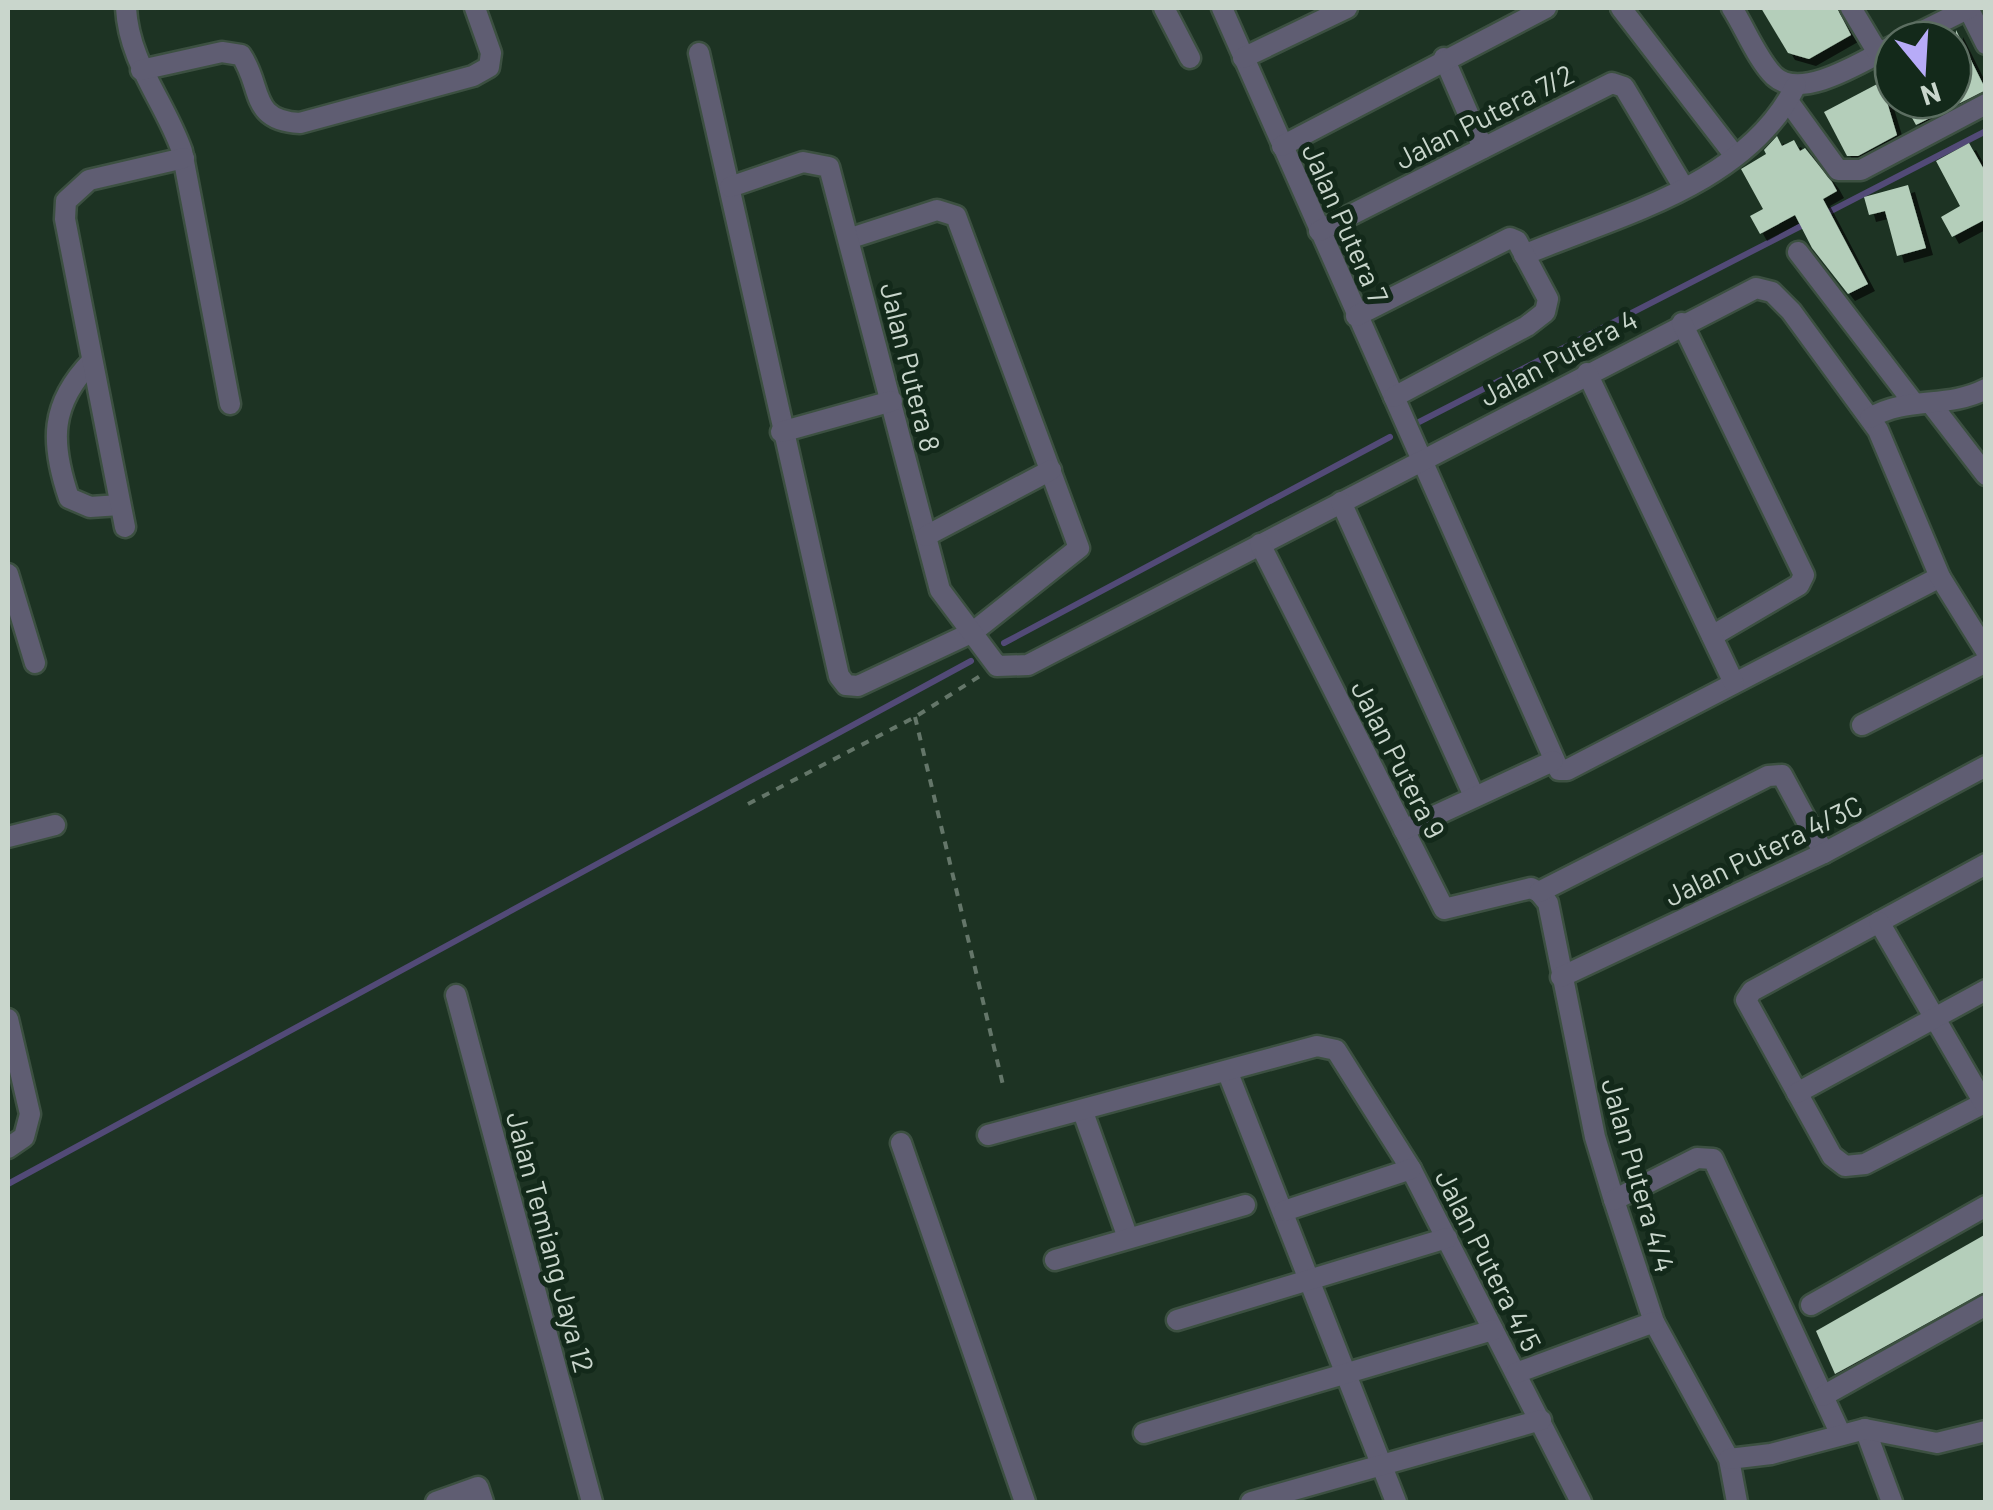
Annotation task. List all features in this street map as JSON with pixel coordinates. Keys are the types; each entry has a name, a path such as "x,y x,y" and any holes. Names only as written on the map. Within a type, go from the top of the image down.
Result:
{"street":[{"path":"126,8 132,50 173,124 184,158 230,404"},
{"path":"141,70 222,52 240,55 268,115 279,123 300,124 473,76 489,68 491,54 475,8"},
{"path":"1164,8 1190,58"},
{"name":"Jalan Putera 7","path":"1222,8 1553,761"},
{"path":"1243,58 1311,16 1348,8"},
{"path":"1282,146 1546,8"},
{"path":"1621,8 1735,156"},
{"path":"1732,8 1774,76 1792,93 1838,170 1861,170 1986,104"},
{"path":"1851,8 1873,34"},
{"path":"1945,13 1969,8 1986,44"},
{"path":"699,53 781,432 839,676 846,686 858,686 972,632 1079,548 960,224 947,210 937,210 851,238"},
{"path":"1524,255 1707,178 1735,156 1792,93 1873,56"},
{"path":"1444,58 1484,148"},
{"name":"Jalan Putera 7/2","path":"1319,230 1606,85 1618,83 1684,188"},
{"path":"125,527 64,219 66,201 89,180 184,158"},
{"name":"Jalan Putera 8","path":"730,186 802,162 829,167 836,180 940,590 997,666"},
{"path":"1356,316 1500,242 1517,241 1548,299 1545,312 1528,326 1394,397"},
{"path":"1798,252 1922,404 1986,475"},
{"name":"Jalan Putera 4","path":"997,666 1028,665 1756,288 1772,292 1792,311 1870,418 1940,577 1986,650"},
{"path":"1682,323 1804,575 1798,585 1712,636"},
{"path":"92,360 72,382 58,415 61,468 69,498 78,503 120,505"},
{"path":"1586,373 1734,683"},
{"path":"1870,418 1894,404 1964,400 1986,389"},
{"path":"781,432 892,401"},
{"path":"926,536 1051,470"},
{"path":"1341,502 1474,796"},
{"name":"Jalan Putera 9","path":"1260,544 1444,909 1531,888 1539,892"},
{"path":"8,574 35,664"},
{"path":"1404,830 1553,761 1559,770 1566,770 1940,577"},
{"path":"1862,725 1986,662"},
{"name":"Jalan Putera 4/3C","path":"1561,977 1824,853 1986,766"},
{"path":"1539,892 1768,776 1782,775 1824,853"},
{"path":"8,837 55,825"},
{"path":"1879,922 1985,1102 1856,1167 1845,1166 1832,1156 1746,1000 1752,991 1879,922 1986,864"},
{"name":"Jalan Putera 4/4","path":"1539,892 1548,903 1596,1137 1614,1200 1654,1322 1729,1459 1737,1502"},
{"path":"1797,1094 1986,990"},
{"name":"Jalan Temiang Jaya 12","path":"456,995 592,1502"},
{"path":"8,1019 30,1114 24,1137 8,1148"},
{"name":"Jalan Putera 4/5","path":"1228,1073 1317,1046 1336,1050 1411,1169 1581,1502"},
{"path":"988,1135 1228,1073 1396,1502"},
{"path":"1083,1112 1128,1238"},
{"path":"901,1143 1026,1502"},
{"path":"1614,1200 1697,1158 1713,1159 1841,1434"},
{"path":"1284,1211 1411,1169"},
{"path":"1055,1260 1245,1205"},
{"path":"1811,1305 1986,1206"},
{"path":"1176,1320 1310,1276 1447,1238"},
{"path":"1823,1396 1986,1305"},
{"path":"1516,1373 1654,1322"},
{"path":"1144,1433 1493,1330"},
{"path":"1252,1502 1541,1420"},
{"path":"1729,1459 1771,1454 1864,1430 1937,1443 1986,1431"},
{"path":"1864,1430 1892,1502"},
{"path":"436,1502 478,1487 483,1502"}],"path":[{"path":"748,804 915,717 997,666"},
{"path":"915,717 1004,1085"}],"building":[{"path":"1761,8 1837,8 1851,35 1809,59 1788,53"},
{"path":"1973,64 1986,90 1973,96"},
{"path":"1873,86 1873,120 1892,120 1897,135 1858,156 1847,156 1824,112"},
{"path":"1777,136 1782,146 1794,140 1800,151 1805,148 1832,182 1837,191 1823,199 1868,284 1848,294 1812,248 1795,215 1760,234 1750,216 1763,209 1741,169 1766,154 1764,150"},
{"path":"1969,143 1986,173 1986,219 1952,237 1941,217 1960,206 1936,161"},
{"path":"1908,185 1926,248 1897,256 1885,211 1869,215 1864,197"},
{"path":"1986,1234 1986,1291 1835,1374 1816,1331"}],"waterway":[{"path":"1825,214 1986,131"},
{"path":"1419,422 1805,224"},
{"path":"1004,643 1390,437"},
{"path":"8,1184 971,661"}]}
